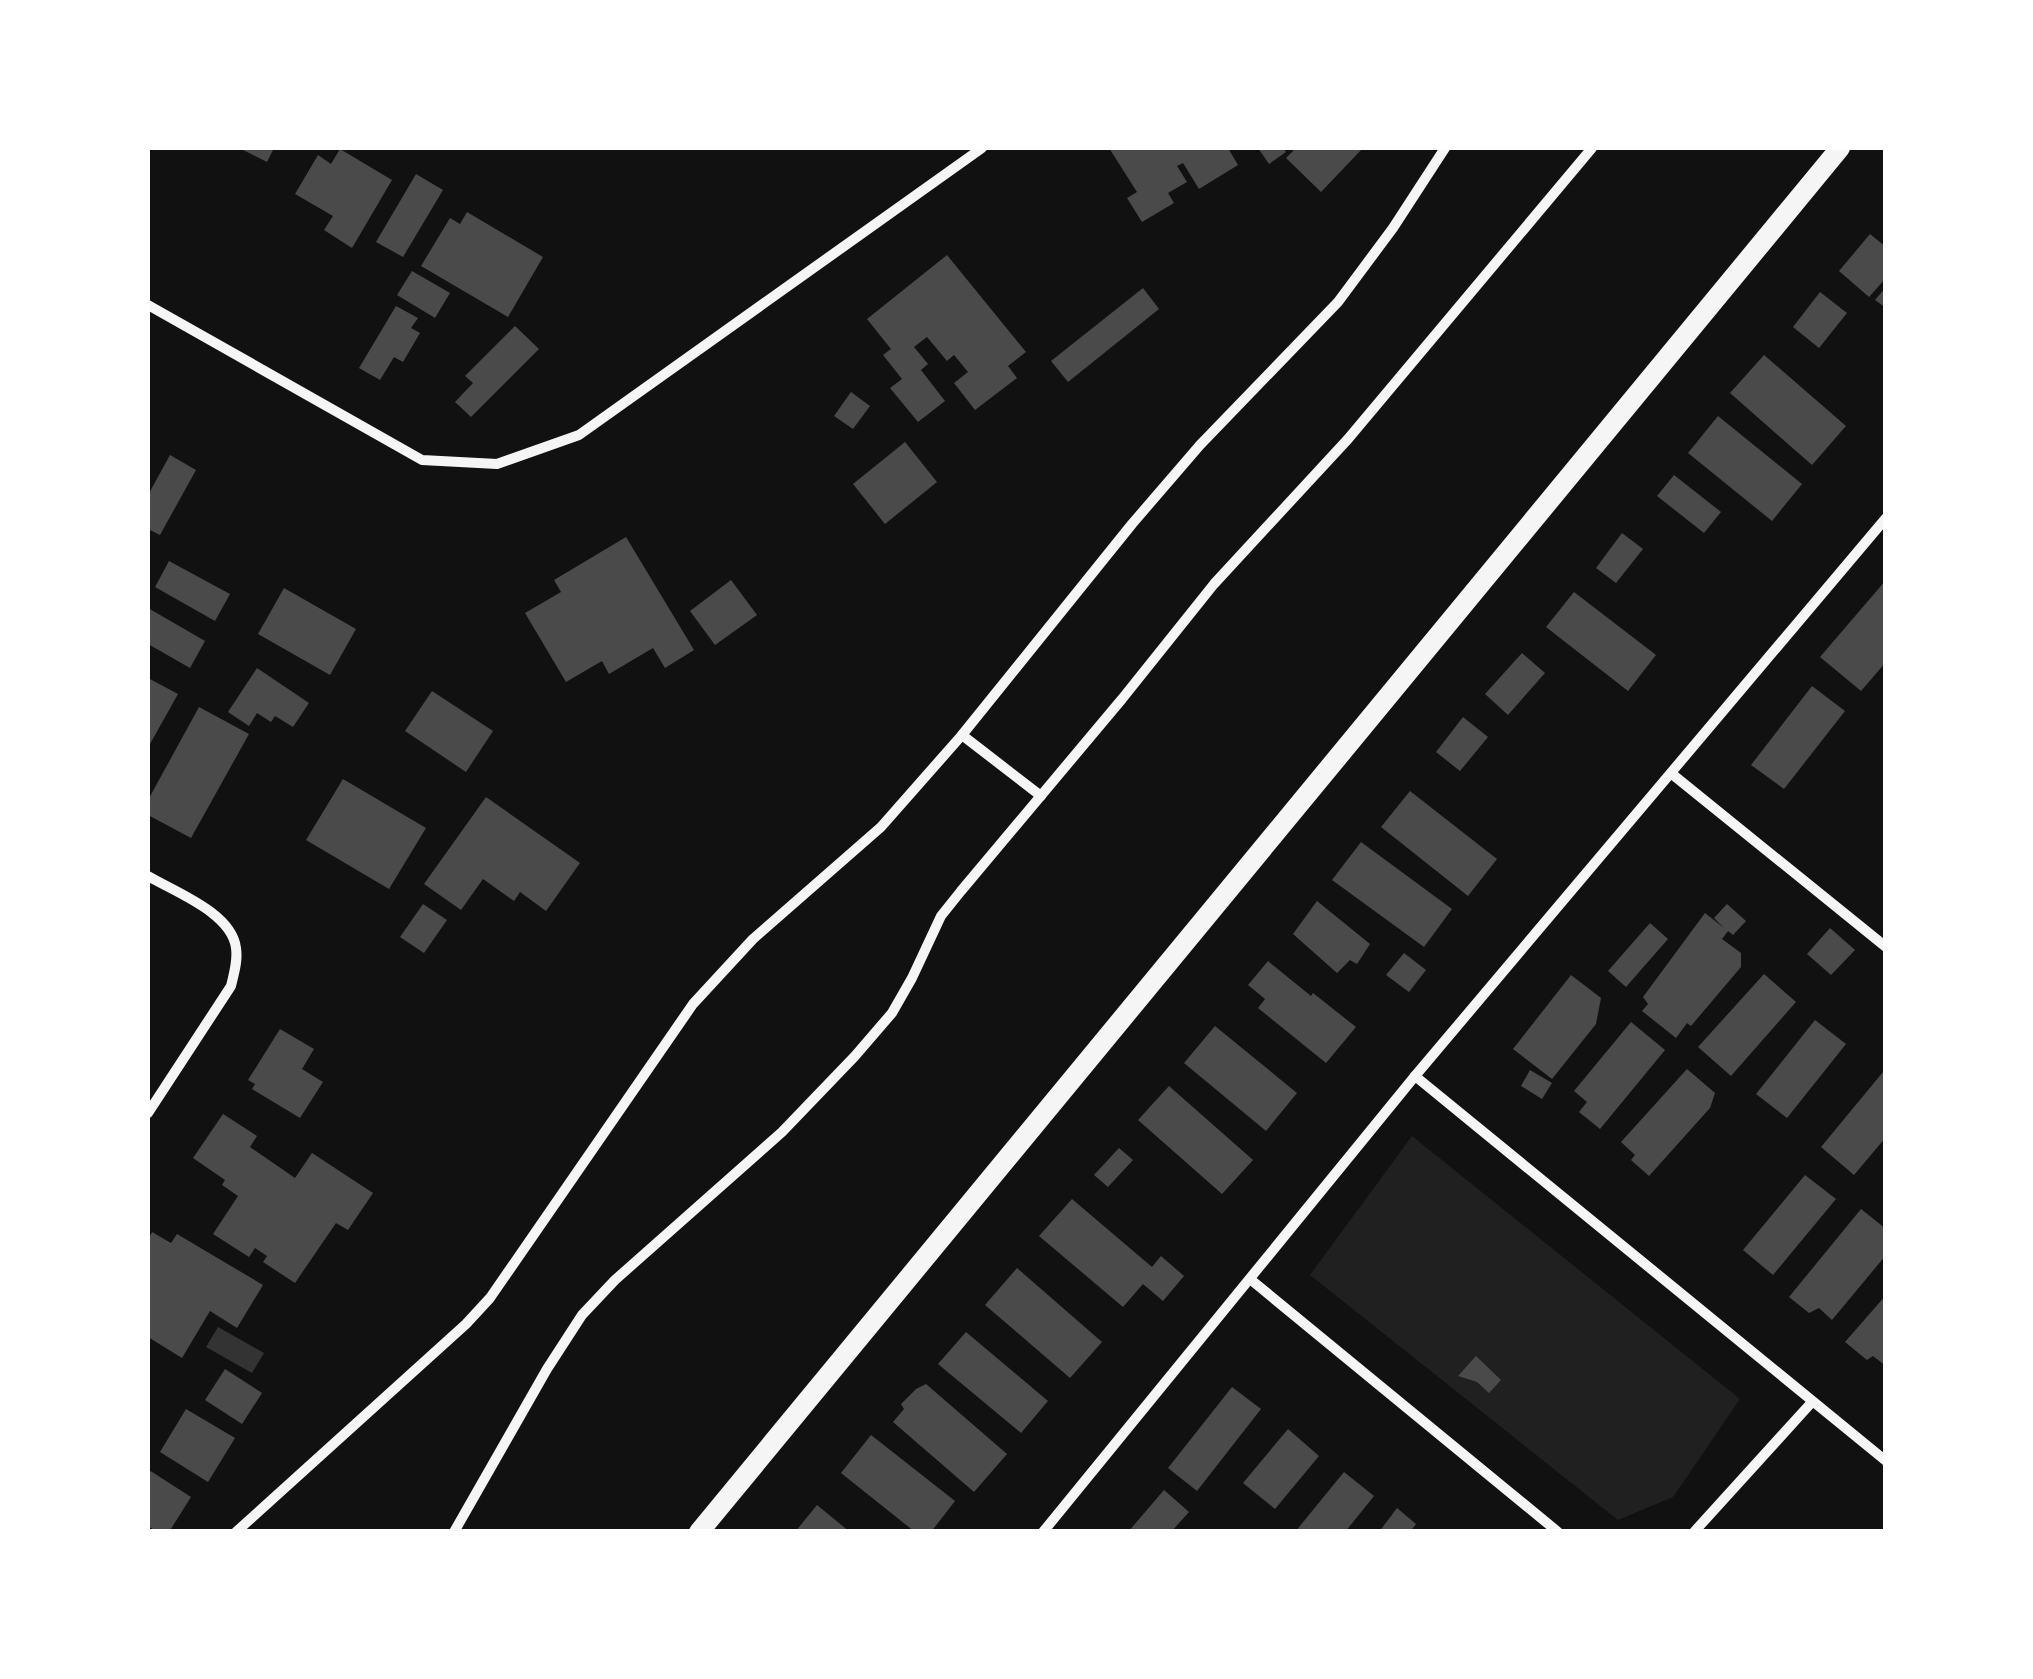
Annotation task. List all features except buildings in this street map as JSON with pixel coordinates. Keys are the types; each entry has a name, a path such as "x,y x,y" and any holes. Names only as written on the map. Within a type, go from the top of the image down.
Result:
{"main road":[{"path":"700,1532 1840,148"}],"street":[{"path":"148,305 422,460 496,464 578,434 982,148"},
{"path":"236,1532 490,1298 693,1004 753,939 881,827 962,735 1200,444 1338,302 1445,148"},
{"path":"454,1532 546,1369 582,1315 614,1280 782,1132 867,1042 892,1013 941,916 1214,584 1348,439 1592,148"},
{"path":"1043,1532 1415,1076 1886,518"},
{"path":"962,735 1041,796"},
{"path":"1672,774 1886,947"},
{"path":"148,876 216,915 228,926 236,944 231,986 148,1114"},
{"path":"1415,1076 1886,1461"},
{"path":"1250,1279 1558,1532"},
{"path":"1694,1532 1812,1402"}],"shaded area":[{"path":"1412,1136 1740,1399 1673,1497 1618,1520 1310,1275"},
{"path":"218,1327 264,1353 252,1373 206,1347"}]}
